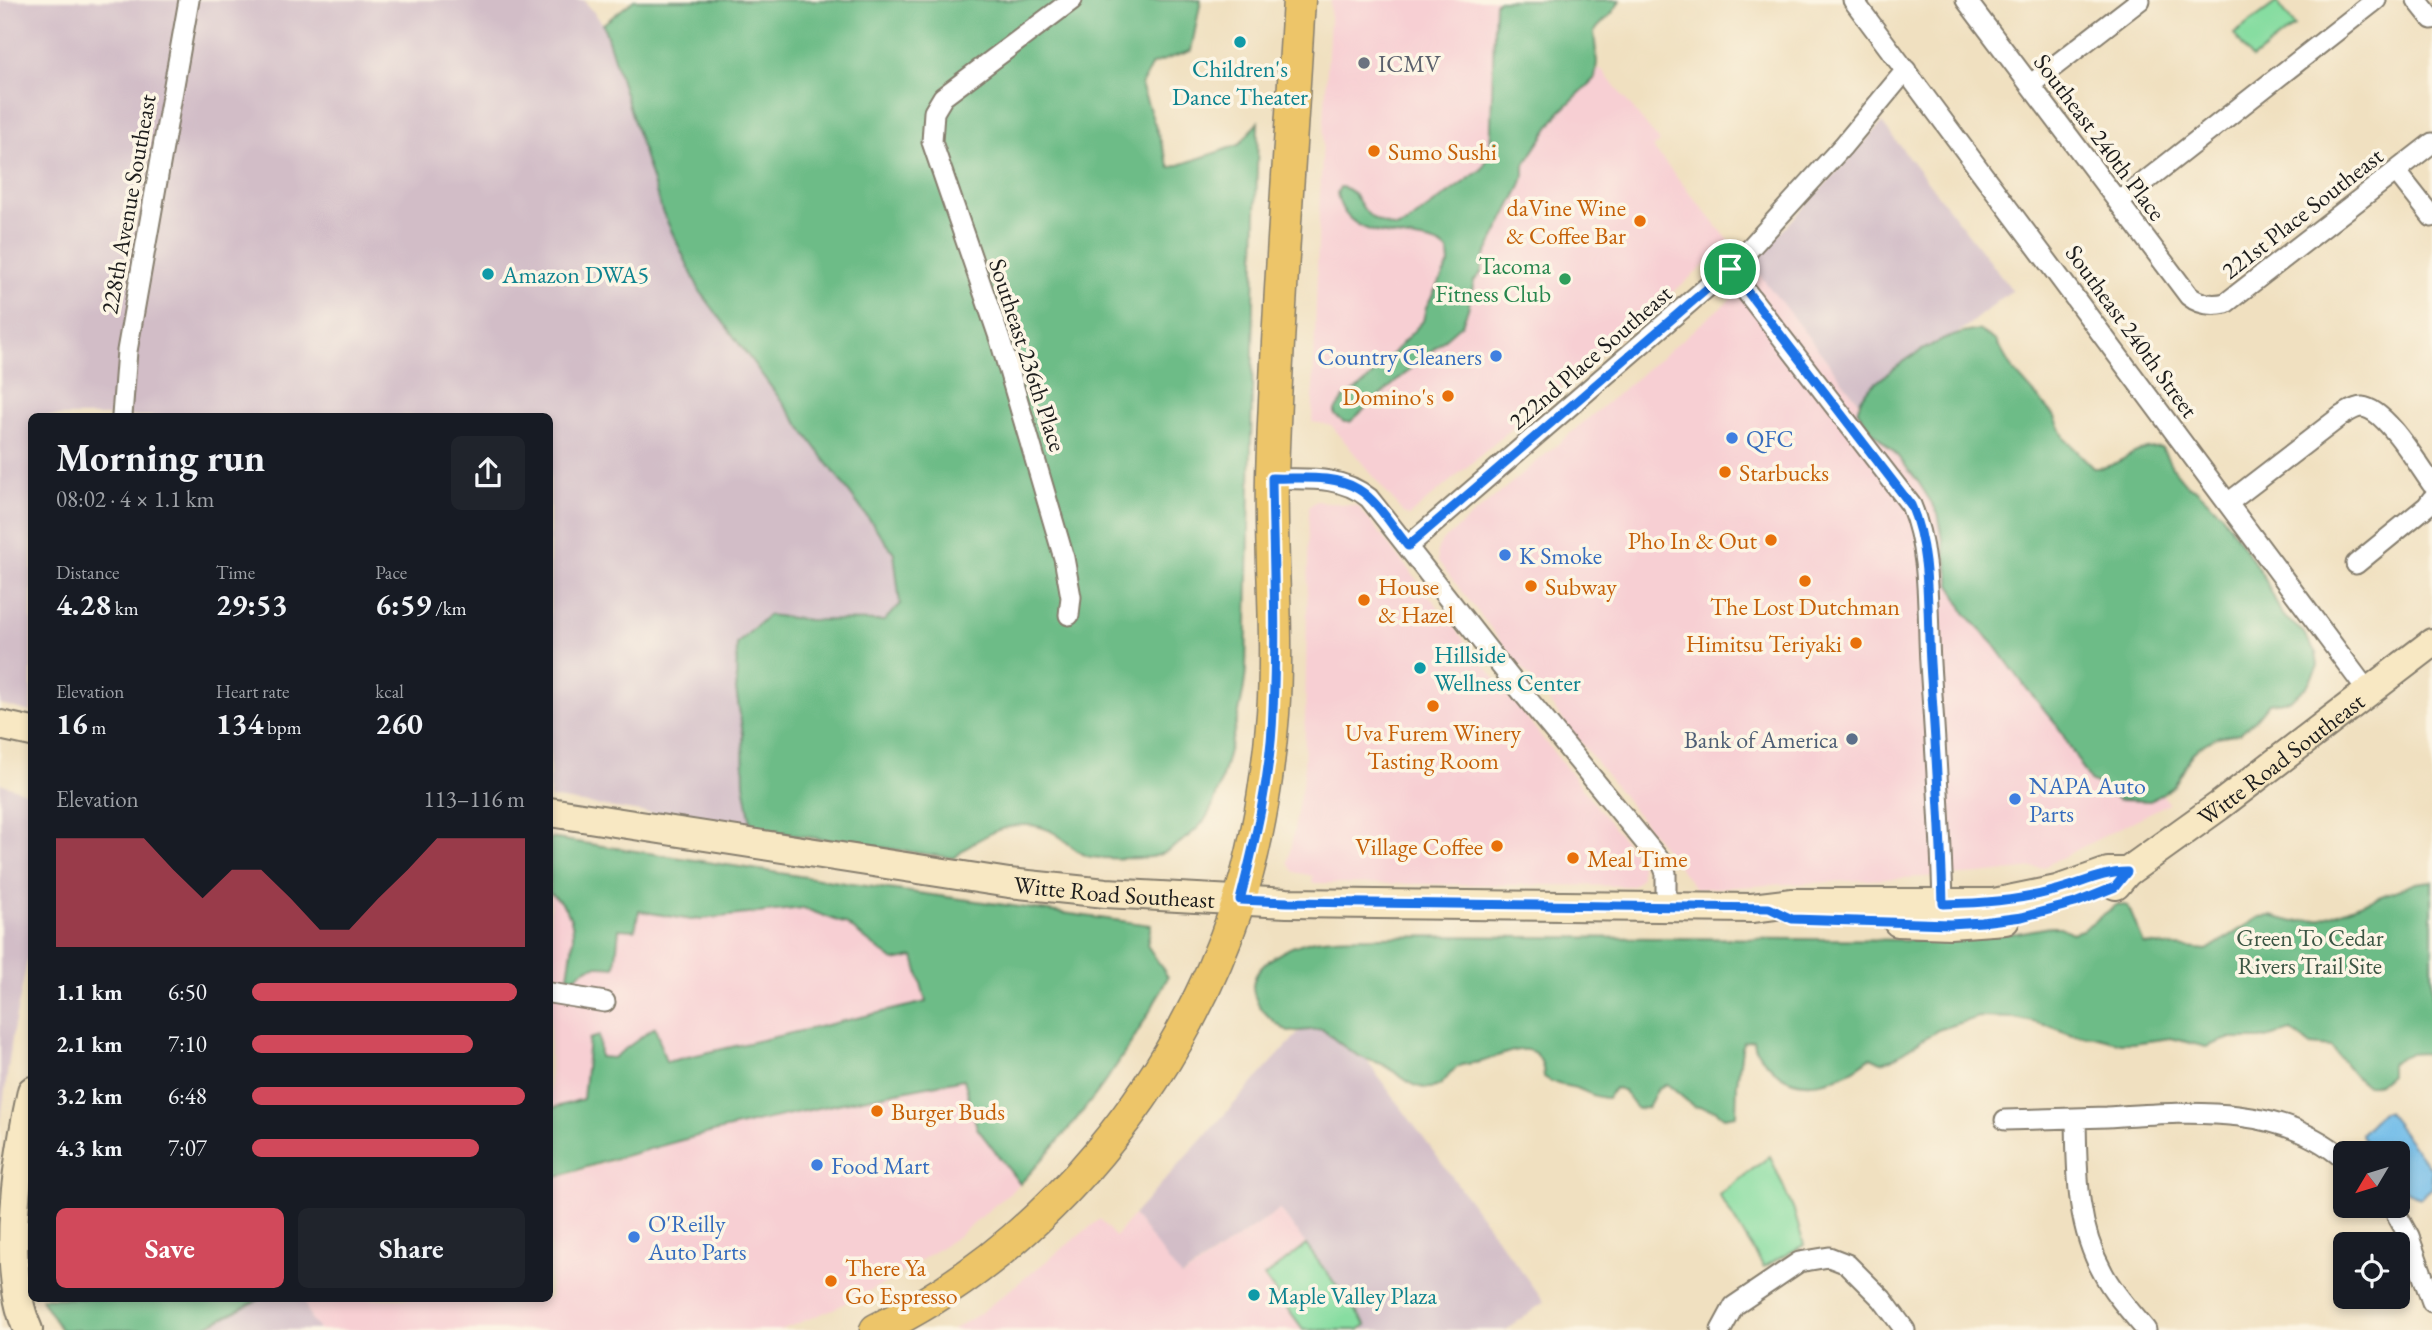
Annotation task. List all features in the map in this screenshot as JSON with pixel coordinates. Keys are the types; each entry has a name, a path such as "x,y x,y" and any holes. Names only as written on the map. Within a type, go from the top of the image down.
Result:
{"main road":[{"path":"876,1330 902,1317 991,1259 1055,1200 1092,1161 1137,1104 1189,1020 1240,900 1262,801 1273,710 1272,478 1299,2"}],"street":[{"name":"228th Avenue Southeast","path":"122,413 127,351 189,0"},
{"name":"Southeast 236th Place","path":"1069,615 1071,597 1064,558 1000,340 932,142 934,112 943,97 954,86 1072,0"},
{"name":"Southeast 240th Street","path":"1853,0 2368,692"},
{"name":"Southeast 240th Place","path":"1966,0 2196,302"},
{"path":"2030,85 2140,0"},
{"path":"2119,202 2376,0"},
{"path":"2417,0 2432,19"},
{"name":"222nd Place Southeast","path":"1408,546 1730,269 1843,146 1906,70"},
{"name":"221st Place Southeast","path":"2196,302 2216,305 2226,303 2432,143"},
{"path":"2396,171 2432,217"},
{"path":"1730,269 1911,505 1923,541 1941,826 1943,904 1922,914 1861,914 1847,921"},
{"path":"2228,503 2355,408 2370,410 2384,418 2432,484"},
{"path":"1272,478 1326,479 1357,489 1369,498 1508,675 1662,863 1666,873 1667,907"},
{"path":"2356,564 2432,499"},
{"name":"Witte Road Southeast","path":"1769,908 1792,919 1950,924 2022,917 2091,898 2115,887 2127,872 2189,829 2432,643"},
{"path":"0,726 28,731"},
{"name":"Witte Road Southeast","path":"553,812 1009,883 1106,893 1287,902 1769,908 1792,904 1994,903 2057,890 2108,872 2127,872"},
{"path":"553,993 605,1002"},
{"path":"28,1110 11,1192 4,1245 9,1286 28,1330"},
{"path":"2005,1120 2198,1112 2256,1119 2295,1129 2333,1150"},
{"path":"2076,1118 2077,1186 2086,1235 2103,1274 2146,1330"},
{"path":"2399,1218 2409,1237 2432,1302"},
{"path":"1721,1330 1734,1306 1800,1262 1829,1257 1847,1264 1882,1299 1905,1330"}],"shaded area":[{"path":"0,0 584,0 603,24 662,211 700,291 893,553 900,604 884,621 809,620 768,615 736,690 743,734 744,784 752,829 553,798 553,413 28,413 28,711 0,704"},
{"path":"1331,0 1500,0 1493,166 1459,242 1553,107 1600,68 1660,142 1653,148 1731,243 1409,516 1404,514 1331,425 1312,422 1319,211"},
{"path":"1882,123 2012,290 1864,408 1755,269 1755,260"},
{"path":"1760,274 2169,803 2043,867 1979,874 1696,889 1438,561 1437,550 1441,542"},
{"path":"1317,501 1358,506 1641,862 1641,878 1633,886 1312,883 1313,876 1294,872 1288,863 1304,774 1309,506"},
{"path":"0,783 28,793 28,958 13,1031 0,1126"},
{"path":"553,895 570,915 575,932 568,975 575,977 585,968 600,966 619,928 639,911 691,920 803,908 846,924 894,961 914,957 926,1003 666,1062 600,1057 583,1099 553,1108"},
{"path":"1325,1004 1544,1302 1506,1330 1363,1330 1365,1325 1280,1209 1181,1277 1133,1215"},
{"path":"964,1079 977,1128 1020,1184 958,1236 886,1283 781,1330 319,1330 311,1319 304,1302 553,1302 553,1179 689,1138 809,1109"},
{"path":"1280,1209 1366,1325 1363,1330 952,1330 979,1314 1100,1219 1115,1237 1133,1215 1182,1277"},
{"path":"253,1302 304,1302 319,1330 200,1330"}],"green space":[{"path":"634,0 1103,0 1105,4 1134,0 1201,0 1191,51 1152,64 1141,85 1170,168 1239,145 1258,122 1246,669 1238,718 1214,802 1202,823 1176,846 1150,857 1091,857 1082,854 1056,834 1029,825 988,834 954,858 752,829 744,784 743,734 736,690 737,644 768,615 809,620 884,621 900,604 894,553 700,291 662,211 603,24"},
{"path":"1499,0 1620,0 1594,32 1597,62 1595,78 1559,113 1524,165 1521,186 1484,258 1481,273 1474,281 1462,324 1350,422 1344,422 1335,415 1335,410 1344,398 1363,385 1423,321 1426,307 1449,264 1448,252 1438,245 1371,231 1356,223 1344,211 1337,193 1340,187 1345,188 1372,217 1396,228 1406,224 1482,169 1490,154 1495,3"},
{"path":"2277,2 2295,26 2252,59 2234,34"},
{"path":"1978,330 1996,341 2012,369 2055,417 2065,439 2094,468 2103,468 2142,450 2162,448 2172,467 2187,485 2196,489 2221,513 2264,577 2282,615 2303,632 2316,653 2318,666 2307,686 2290,700 2269,703 2240,733 2217,737 2199,747 2192,754 2174,786 2150,801 2118,800 2090,781 2057,725 1994,644 1965,613 1951,585 1938,513 1917,480 1870,429 1857,410 1867,390 1918,352 1947,338"},
{"path":"553,838 852,884 1151,925 1147,945 1168,977 1120,1061 1064,1135 1020,1184 977,1128 964,1079 725,1129 553,1179 553,1108 583,1099 589,1039 599,1036 600,1057 613,1058 655,1027 666,1062 926,1002 914,957 894,961 846,924 803,908 691,920 639,911 635,930 619,929 615,967 594,966 575,977 568,976 573,930 567,911 553,896"},
{"name":"Green To Cedar Rivers Trail Site","path":"2432,881 2432,1054 2405,1055 2390,1064 2390,1075 2371,1085 2356,1077 2332,1047 2310,1045 2292,1031 2261,1039 2228,1039 2206,1047 2171,1038 2121,1043 2094,1036 2072,1035 2050,1026 2015,1018 1979,1017 1938,1030 1892,1059 1881,1062 1871,1057 1848,1072 1821,1082 1795,1081 1782,1076 1760,1055 1753,1040 1743,1042 1736,1115 1724,1117 1715,1110 1693,1106 1667,1084 1658,1088 1648,1107 1637,1109 1624,1091 1614,1088 1608,1098 1595,1096 1544,1077 1537,1055 1522,1050 1461,1065 1439,1086 1422,1088 1388,1067 1356,1054 1322,1029 1288,1032 1261,1008 1253,988 1259,971 1274,957 1303,943 1328,938 1452,936 1941,940 2050,927 2060,927 2072,933 2082,930 2118,904 2128,906 2144,944 2207,950 2260,917 2271,916 2294,922 2320,919 2416,883"},
{"path":"1770,1156 1794,1211 1804,1245 1764,1267 1719,1195"},
{"path":"1306,1245 1366,1325 1358,1330 1303,1330 1264,1277"},
{"path":"43,1302 254,1302 199,1330 61,1330"}],"water":[{"path":"2382,1112 2387,1112 2410,1141 2365,1141 2361,1133"},
{"path":"2410,1142 2432,1170 2432,1188 2420,1198 2412,1194"}],"place":[{"name":"Children's Dance Theater","path":"1240,42"},
{"name":"ICMV","path":"1364,63"},
{"name":"Sumo Sushi","path":"1374,151"},
{"name":"daVine Wine & Coffee Bar","path":"1640,221"},
{"name":"Amazon DWA5","path":"488,274"},
{"name":"Tacoma Fitness Club","path":"1565,279"},
{"name":"Country Cleaners","path":"1496,356"},
{"name":"Domino's","path":"1448,396"},
{"name":"QFC","path":"1732,438"},
{"name":"Starbucks","path":"1725,472"},
{"name":"Pho In & Out","path":"1771,540"},
{"name":"K Smoke","path":"1505,555"},
{"name":"The Lost Dutchman","path":"1805,581"},
{"name":"Subway","path":"1531,586"},
{"name":"House & Hazel","path":"1364,600"},
{"name":"Himitsu Teriyaki","path":"1856,643"},
{"name":"Hillside Wellness Center","path":"1420,668"},
{"name":"Uva Furem Winery Tasting Room","path":"1433,706"},
{"name":"Bank of America","path":"1852,739"},
{"name":"NAPA Auto Parts","path":"2015,799"},
{"name":"Village Coffee","path":"1497,846"},
{"name":"Meal Time","path":"1573,858"},
{"name":"Burger Buds","path":"877,1111"},
{"name":"Food Mart","path":"817,1165"},
{"name":"O'Reilly Auto Parts","path":"634,1237"},
{"name":"There Ya Go Espresso","path":"831,1281"},
{"name":"Maple Valley Plaza","path":"1254,1295"}],"route":[{"path":"1730,269 1911,505 1919,523 1923,541 1928,613 1942,839 1943,904 1994,903 2018,899 2057,890 2108,872 2127,872 2115,887 2062,908 2022,917 1950,924 1792,919 1769,908 1240,900 1253,850 1266,779 1273,710 1272,478 1326,479 1357,489 1369,498 1408,546 1730,269"}]}
